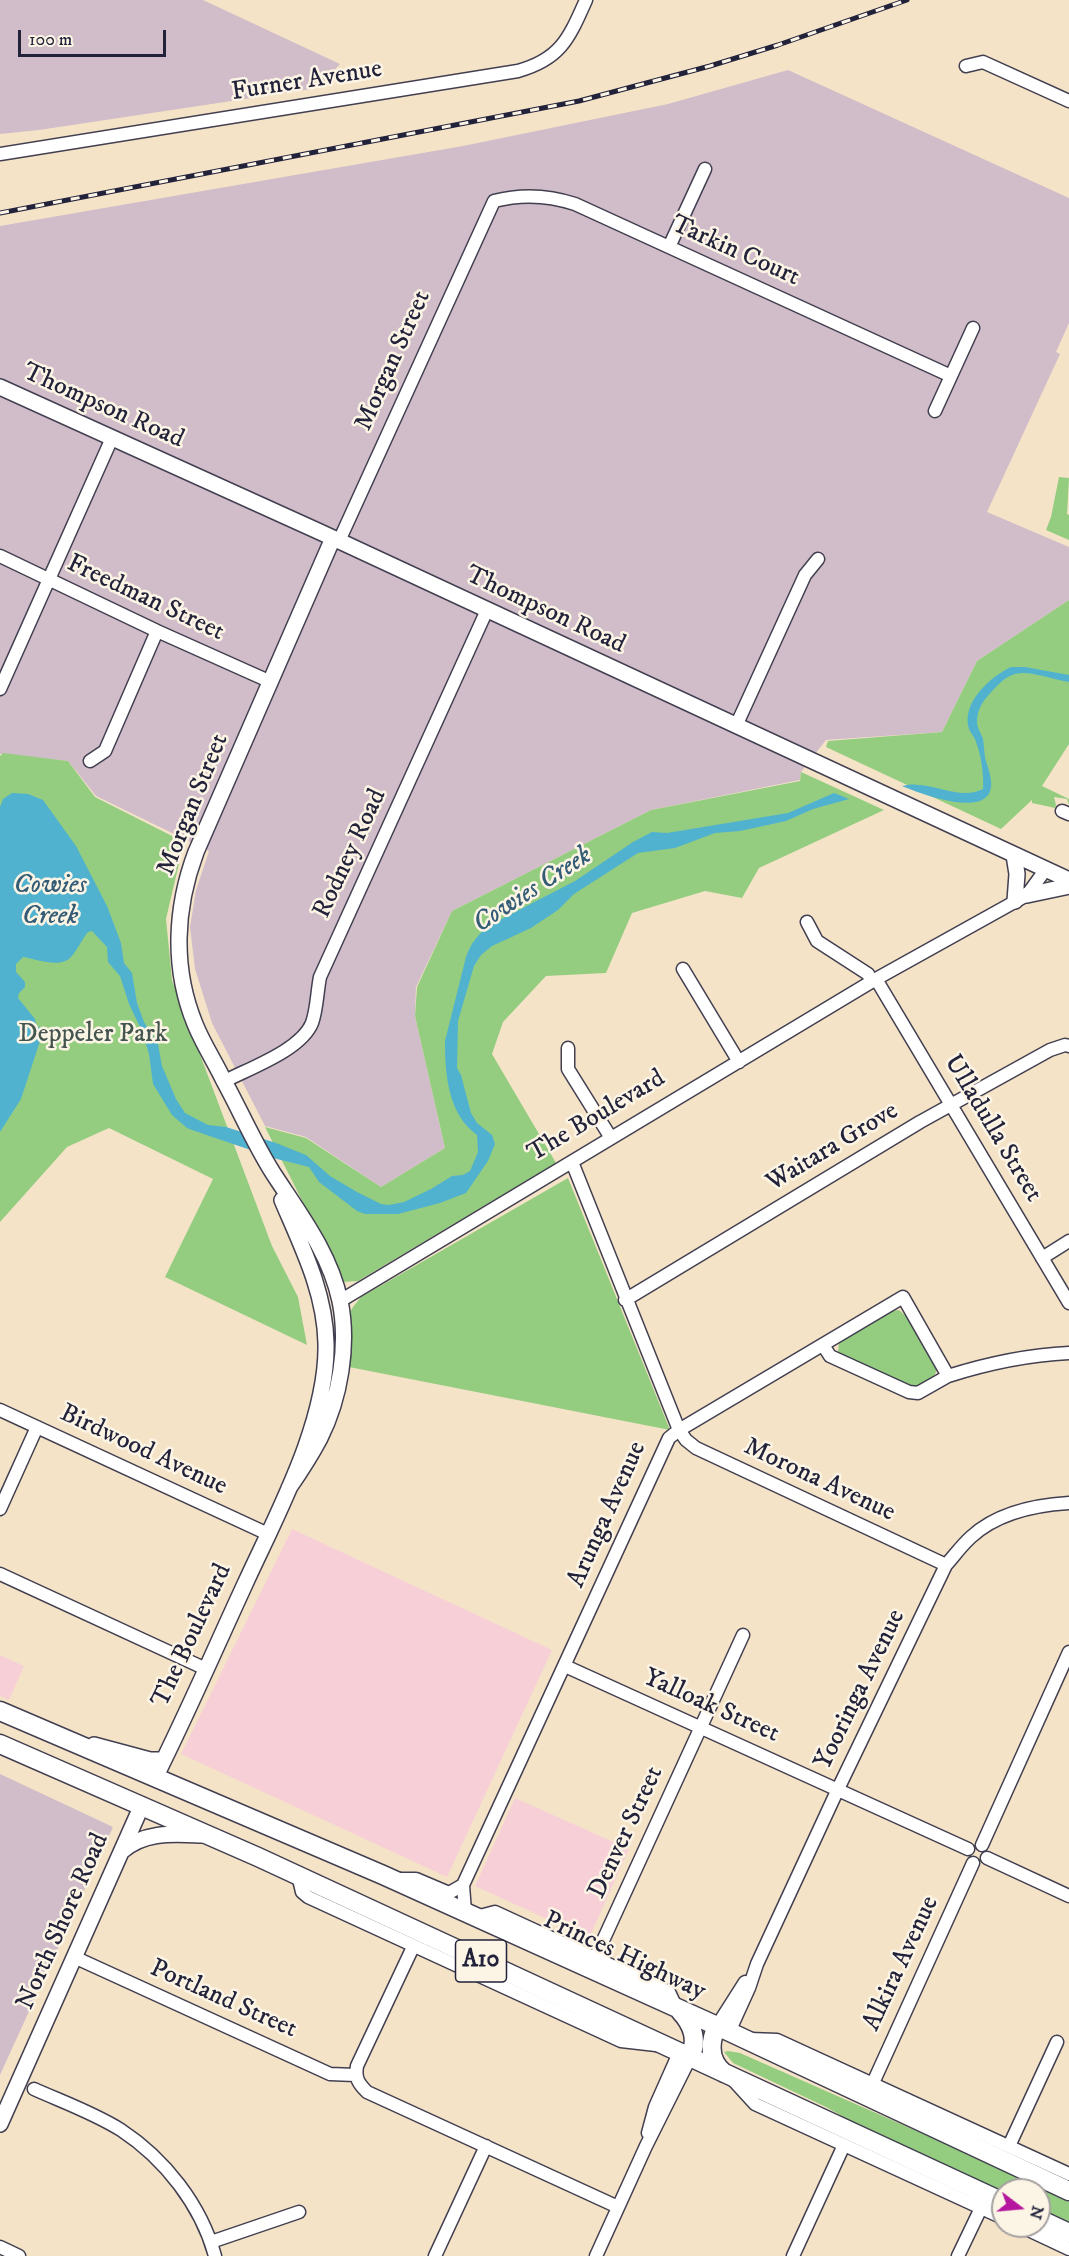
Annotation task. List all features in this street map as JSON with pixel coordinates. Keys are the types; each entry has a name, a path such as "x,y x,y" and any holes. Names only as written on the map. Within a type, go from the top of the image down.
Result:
{"highway":[{"name":"A10","path":"0,1711 155,1778"},
{"name":"A10","path":"0,1744 142,1805"},
{"name":"The Boulevard","path":"142,1805 155,1778"},
{"name":"Princes Highway","path":"155,1778 471,1914 677,2009 703,2042"},
{"name":"Princes Highway","path":"142,1805 298,1875 1069,2190"},
{"path":"703,2042 714,2061 727,2075 991,2196"},
{"path":"1051,2225 1069,2233"}],"main road":[{"name":"Thompson Road","path":"0,387 1069,880"},
{"name":"Morgan Street","path":"336,540 194,858 179,920 180,967 185,996 198,1032 265,1159 317,1242 340,1301"},
{"path":"1014,855 1021,898 1069,886"},
{"name":"Morgan Street","path":"265,1159 313,1271 323,1308"},
{"path":"323,1308 340,1301"},
{"name":"The Boulevard","path":"289,1488 320,1438 334,1399 342,1363 340,1301"},
{"name":"The Boulevard","path":"155,1778 289,1488 316,1413 323,1385 326,1350 323,1308"},
{"path":"57,1736 150,1760 164,1760"},
{"name":"North Shore Road","path":"0,2124 142,1805"},
{"path":"122,1851 134,1842 159,1834 210,1835"}],"street":[{"name":"Furner Avenue","path":"0,154 518,71 545,61 561,49 571,34 586,0"},
{"path":"966,66 983,62 1069,101"},
{"path":"669,247 705,169"},
{"name":"Tarkin Court","path":"494,201 514,197 554,198 575,204 951,376"},
{"name":"Morgan Street","path":"336,540 494,201"},
{"path":"935,411 973,328"},
{"path":"0,689 112,438"},
{"name":"Freedman Street","path":"0,556 157,631 272,682"},
{"path":"736,726 805,575 818,559"},
{"name":"Rodney Road","path":"225,1081 287,1049 303,1038 312,1023 320,977 487,610"},
{"path":"90,760 105,751 157,631"},
{"name":"The Boulevard","path":"340,1301 874,980 1021,898 1046,869"},
{"name":"Ulladulla Street","path":"807,922 817,941 874,980 1069,1303"},
{"path":"683,969 739,1062"},
{"name":"Waitara Grove","path":"625,1300 951,1105 1050,1050 1065,1045 1069,1046"},
{"path":"568,1048 568,1069 611,1138"},
{"name":"Arunga Avenue","path":"471,1914 463,1885 666,1442 679,1430 625,1300 572,1162"},
{"path":"1042,1258 1069,1241"},
{"path":"679,1430 824,1345 903,1295 948,1376"},
{"path":"824,1345 830,1356 909,1392 918,1393 948,1376 986,1364 1019,1357 1069,1353"},
{"name":"Birdwood Avenue","path":"0,1410 268,1534"},
{"path":"0,1509 38,1427"},
{"name":"Morona Avenue","path":"679,1430 696,1448 946,1565"},
{"name":"Yooringa Avenue","path":"596,2256 646,2146 703,2042 749,1988 757,1964 838,1790 946,1565 972,1536 993,1522 1024,1510 1069,1503"},
{"path":"0,1574 206,1669"},
{"name":"Denver Street","path":"595,1958 743,1635"},
{"path":"982,1845 1069,1652"},
{"name":"Yalloak Street","path":"565,1666 968,1849"},
{"path":"975,1844 982,1845 987,1849 987,1858 980,1864 973,1863 967,1856 968,1849 975,1844"},
{"path":"987,1858 1069,1896"},
{"name":"Alkira Avenue","path":"873,2083 973,1863"},
{"path":"298,1875 305,1895 621,2042 775,2039 1069,2174"},
{"path":"393,1880 416,1879 449,1893 463,1885"},
{"path":"471,1914 495,1912 669,1992 677,2009"},
{"path":"413,1947 357,2066 355,2075 359,2084 367,2092 618,2207"},
{"name":"Portland Street","path":"74,1957 330,2074 355,2075"},
{"path":"1009,2146 1057,2042"},
{"path":"727,2075 753,2102 991,2213"},
{"path":"34,2089 119,2129 152,2154 180,2186 192,2205 211,2242 215,2256"},
{"path":"793,2256 844,2145"},
{"path":"435,2256 486,2146"},
{"path":"958,2256 981,2208"},
{"path":"211,2242 299,2212"},
{"path":"1047,2238 1069,2248"},
{"path":"0,2247 19,2256"}],"shaded area":[{"path":"0,0 203,0 340,64 318,88 0,134"},
{"path":"788,70 1069,198 1069,323 1056,352 1060,354 987,512 1069,547 1069,600 977,661 942,732 826,740 801,772 800,780 651,810 452,911 416,987 415,1016 445,1148 381,1187 306,1137 265,1126 212,1023 195,969 190,927 196,890 209,851 96,796 68,761 0,754 0,226 463,146 668,104"},
{"path":"292,1529 552,1650 447,1877 181,1754"},
{"path":"0,1655 24,1666 9,1700 0,1696"},
{"path":"0,1774 113,1827 0,2075"},
{"path":"515,1798 629,1849 589,1938 475,1886"}],"green space":[{"path":"1059,477 1069,478 1067,514 1069,515 1069,540 1046,530"},
{"path":"1069,600 1069,744 1042,786 1069,799 1069,805 1067,799 1054,797 1055,808 1032,803 1032,800 1001,829 826,747 828,741 942,732 977,661"},
{"name":"Deppeler Park","path":"3,753 68,761 95,797 184,842 166,919 172,980 272,1246 298,1297 307,1345 165,1277 213,1179 109,1128 67,1147 0,1222 0,756"},
{"path":"801,772 884,810 759,868 742,898 705,891 632,913 606,973 546,976 503,1022 492,1054 556,1163 358,1281 343,1282 265,1127 306,1138 381,1187 445,1148 415,1016 417,987 452,911 651,810 800,781"},
{"path":"568,1178 670,1430 349,1367 347,1318 361,1297"},
{"path":"899,1310 908,1318 937,1368 936,1373 927,1383 918,1387 909,1387 840,1355 838,1352 839,1341 892,1311"},
{"path":"724,2052 740,2053 1019,2178 991,2178 991,2188 733,2063"},
{"path":"1051,2193 1069,2202 1069,2225 1051,2217"}],"water":[{"path":"1011,667 1025,667 1069,675 1069,682 1035,674 1015,674 1003,680 984,701 978,712 977,722 990,775 990,790 984,799 972,803 958,802 925,795 902,786 925,786 959,793 983,789 983,771 979,752 969,729 969,710 986,684"},
{"name":"Cowies Creek","path":"12,793 28,794 43,800 76,846 107,906 121,943 124,963 132,973 137,1003 144,1022 158,1044 162,1066 176,1099 185,1113 208,1125 226,1127 306,1155 330,1176 381,1204 389,1205 404,1202 452,1176 463,1175 470,1171 478,1152 477,1135 460,1116 450,1093 445,1041 466,957 478,935 490,925 575,881 652,832 667,833 788,813 834,793 849,799 813,809 786,821 740,831 715,833 675,848 638,853 574,894 558,910 531,928 492,946 481,955 474,966 458,1021 457,1068 471,1113 477,1123 492,1135 495,1144 488,1161 466,1193 440,1203 398,1214 365,1214 357,1211 319,1182 309,1167 277,1159 192,1130 172,1115 153,1084 149,1054 142,1031 129,1004 120,976 108,962 107,947 92,931 88,932 66,961 55,963 23,957 16,964 16,972 25,982 25,987 19,993 18,998 35,1019 36,1026 41,1028 41,1038 21,1099 0,1132 0,807 3,799"}],"railway":[{"path":"0,213 579,101 710,66 907,0"}]}
